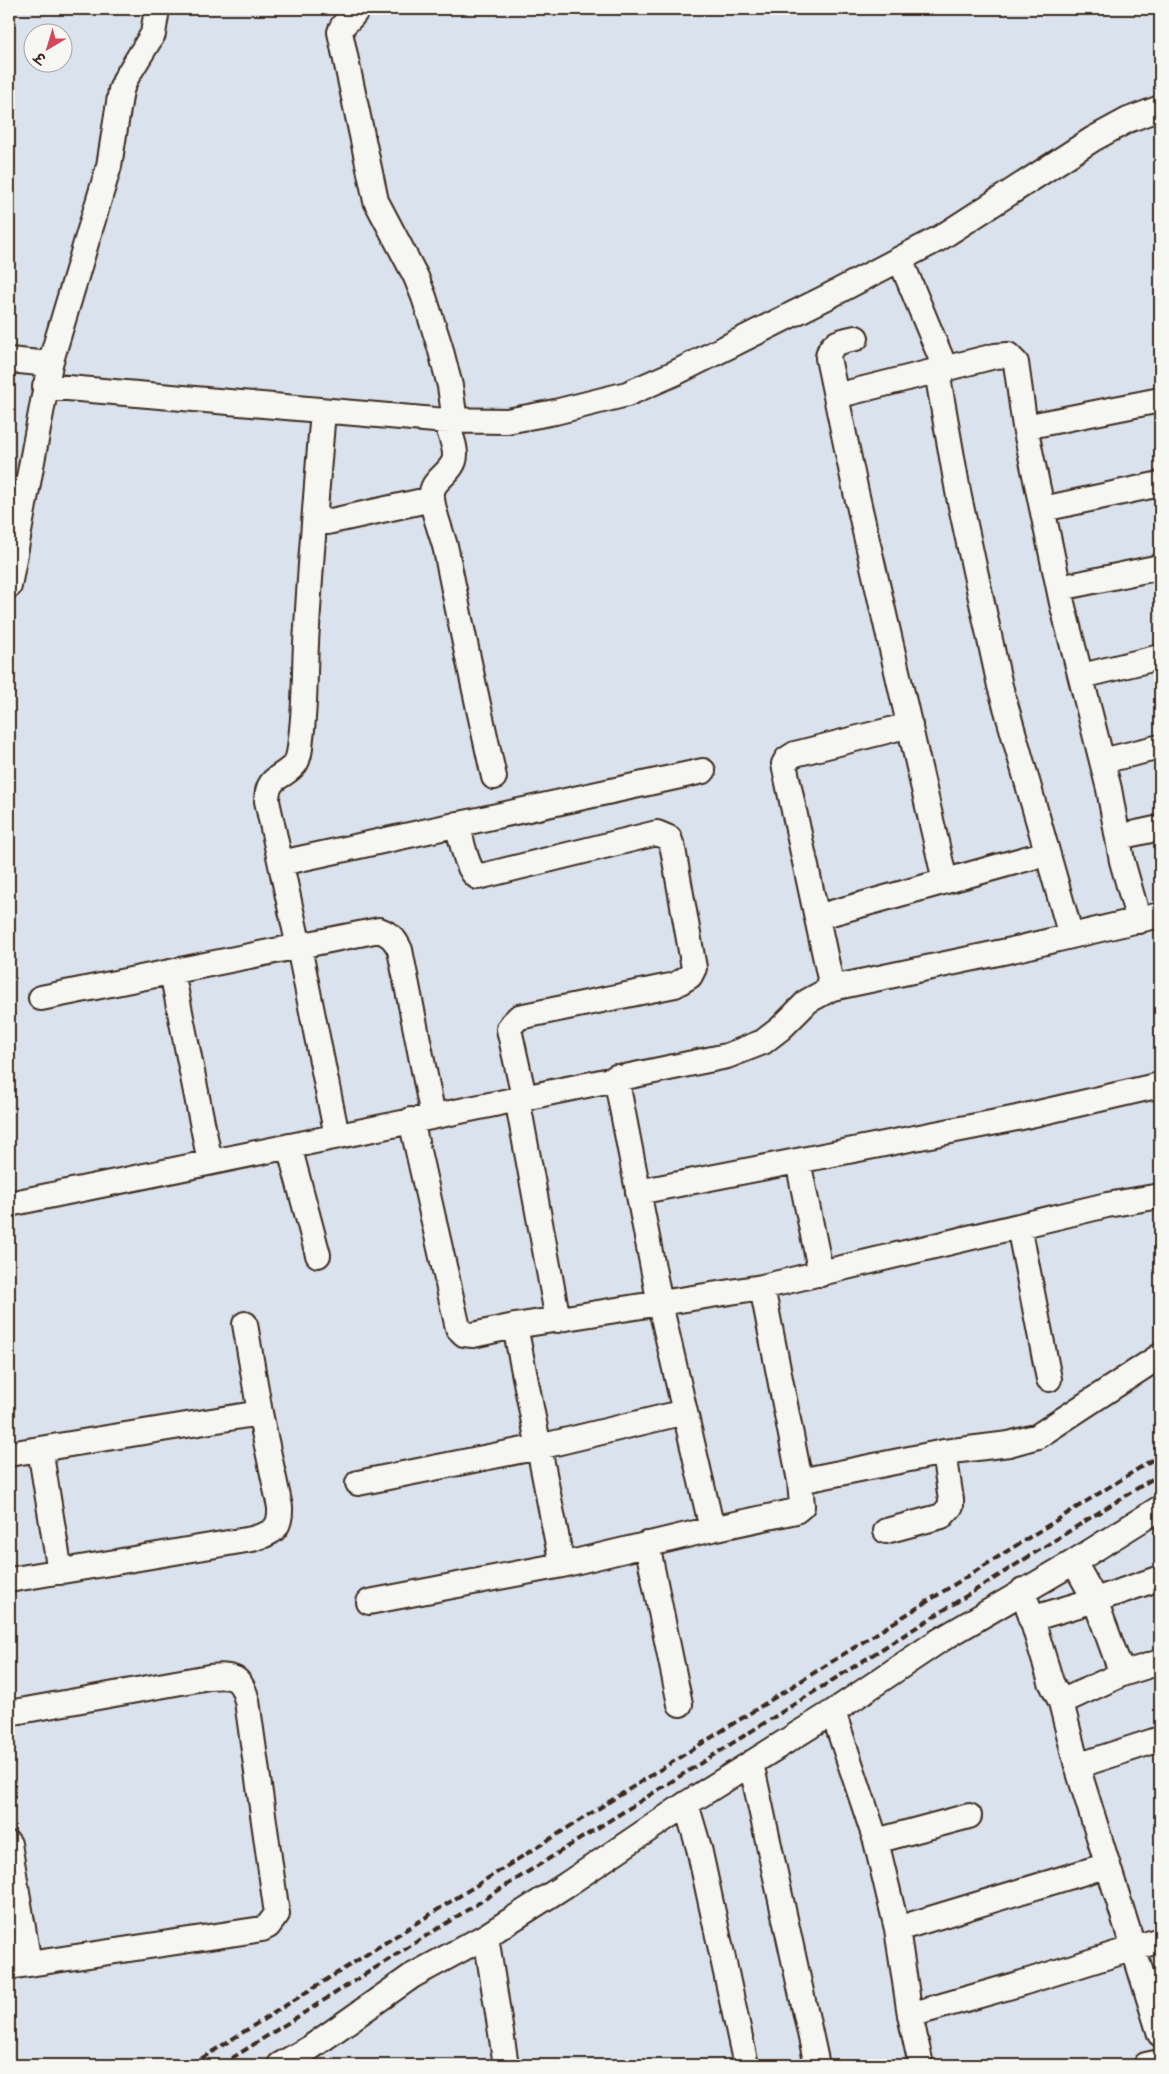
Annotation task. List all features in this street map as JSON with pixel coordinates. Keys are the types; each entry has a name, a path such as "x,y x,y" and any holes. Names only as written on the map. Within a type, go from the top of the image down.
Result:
{"street":[{"path":"9,586 48,375 109,166 121,90 126,78 153,34 157,9"},
{"path":"357,9 354,15 341,26 340,32 376,201 416,277 440,347 450,386 455,460 450,469 439,478 434,486 432,499 444,542 494,777"},
{"path":"9,360 48,375 323,411 451,421 507,421 555,412 627,394 675,373 940,238 1093,139 1128,120 1160,108"},
{"path":"900,258 941,371 959,497 1000,686 1071,936"},
{"path":"856,338 836,343 829,349 828,358 856,492 945,881"},
{"path":"9,1204 616,1077 728,1056 763,1042 782,1028 808,1001 832,988 1149,918 1118,837 1025,428 1016,363 1008,355 995,356 836,396"},
{"path":"1025,428 1160,400"},
{"path":"323,411 310,566 305,647 305,690 298,758 294,764 277,776 267,791 267,800 337,1136"},
{"path":"1043,509 1160,484"},
{"path":"327,522 432,499"},
{"path":"1060,588 1160,568"},
{"path":"1082,676 1160,657"},
{"path":"832,988 784,764 795,754 910,726"},
{"path":"1102,761 1160,747"},
{"path":"281,863 702,771"},
{"path":"457,824 470,868 475,876 478,877 657,833 664,834 669,838 673,849 694,968 690,976 675,985 519,1017 509,1029 558,1320"},
{"path":"1118,837 1160,828"},
{"path":"816,917 1048,853"},
{"path":"42,998 379,930 388,933 396,941 400,950 422,1118 458,1328 464,1334 473,1335 515,1326 762,1288 1107,1205 1160,1196"},
{"path":"172,972 210,1162"},
{"path":"616,1077 660,1304 712,1529"},
{"path":"638,1192 1017,1118 1160,1085"},
{"path":"289,1146 318,1255"},
{"path":"798,1161 821,1274"},
{"path":"1019,1226 1049,1379"},
{"path":"370,1602 562,1565 796,1511 802,1506 800,1481 762,1288"},
{"path":"9,1580 252,1539 266,1535 274,1530 280,1517 280,1507 260,1413 245,1324"},
{"path":"515,1326 562,1565"},
{"path":"800,1481 944,1452 1009,1444 1038,1436 1160,1356"},
{"path":"358,1483 539,1447 684,1412"},
{"path":"9,1454 260,1413"},
{"path":"40,1449 60,1572"},
{"path":"886,1530 942,1516 948,1510 951,1500 944,1452"},
{"path":"280,2065 312,2057 412,1976 486,1936 686,1804 833,1712 937,1642 1022,1590 1074,1562 1160,1508"},
{"path":"647,1544 680,1704"},
{"path":"1074,1562 1096,1600 1122,1674"},
{"path":"1031,1618 1096,1600 1160,1578"},
{"path":"1022,1590 1051,1682 1061,1702 1077,1766 1160,2034"},
{"path":"1061,1702 1122,1674 1160,1662"},
{"path":"9,1713 209,1677 232,1676 238,1679 244,1688 247,1701 277,1914 275,1920 262,1929 19,1966 9,1844"},
{"path":"833,1712 876,1841 897,1929 910,2015 921,2065"},
{"path":"1077,1766 1160,1739"},
{"path":"751,1763 817,2065"},
{"path":"686,1804 699,1848 746,2065"},
{"path":"876,1841 969,1816"},
{"path":"897,1929 1108,1865"},
{"path":"486,1936 506,2065"},
{"path":"910,2015 1022,1983 1160,1940"},
{"path":"1146,2065 1160,2062"}],"railway":[{"path":"191,2065 1160,1455"},
{"path":"221,2065 1160,1474"}]}
